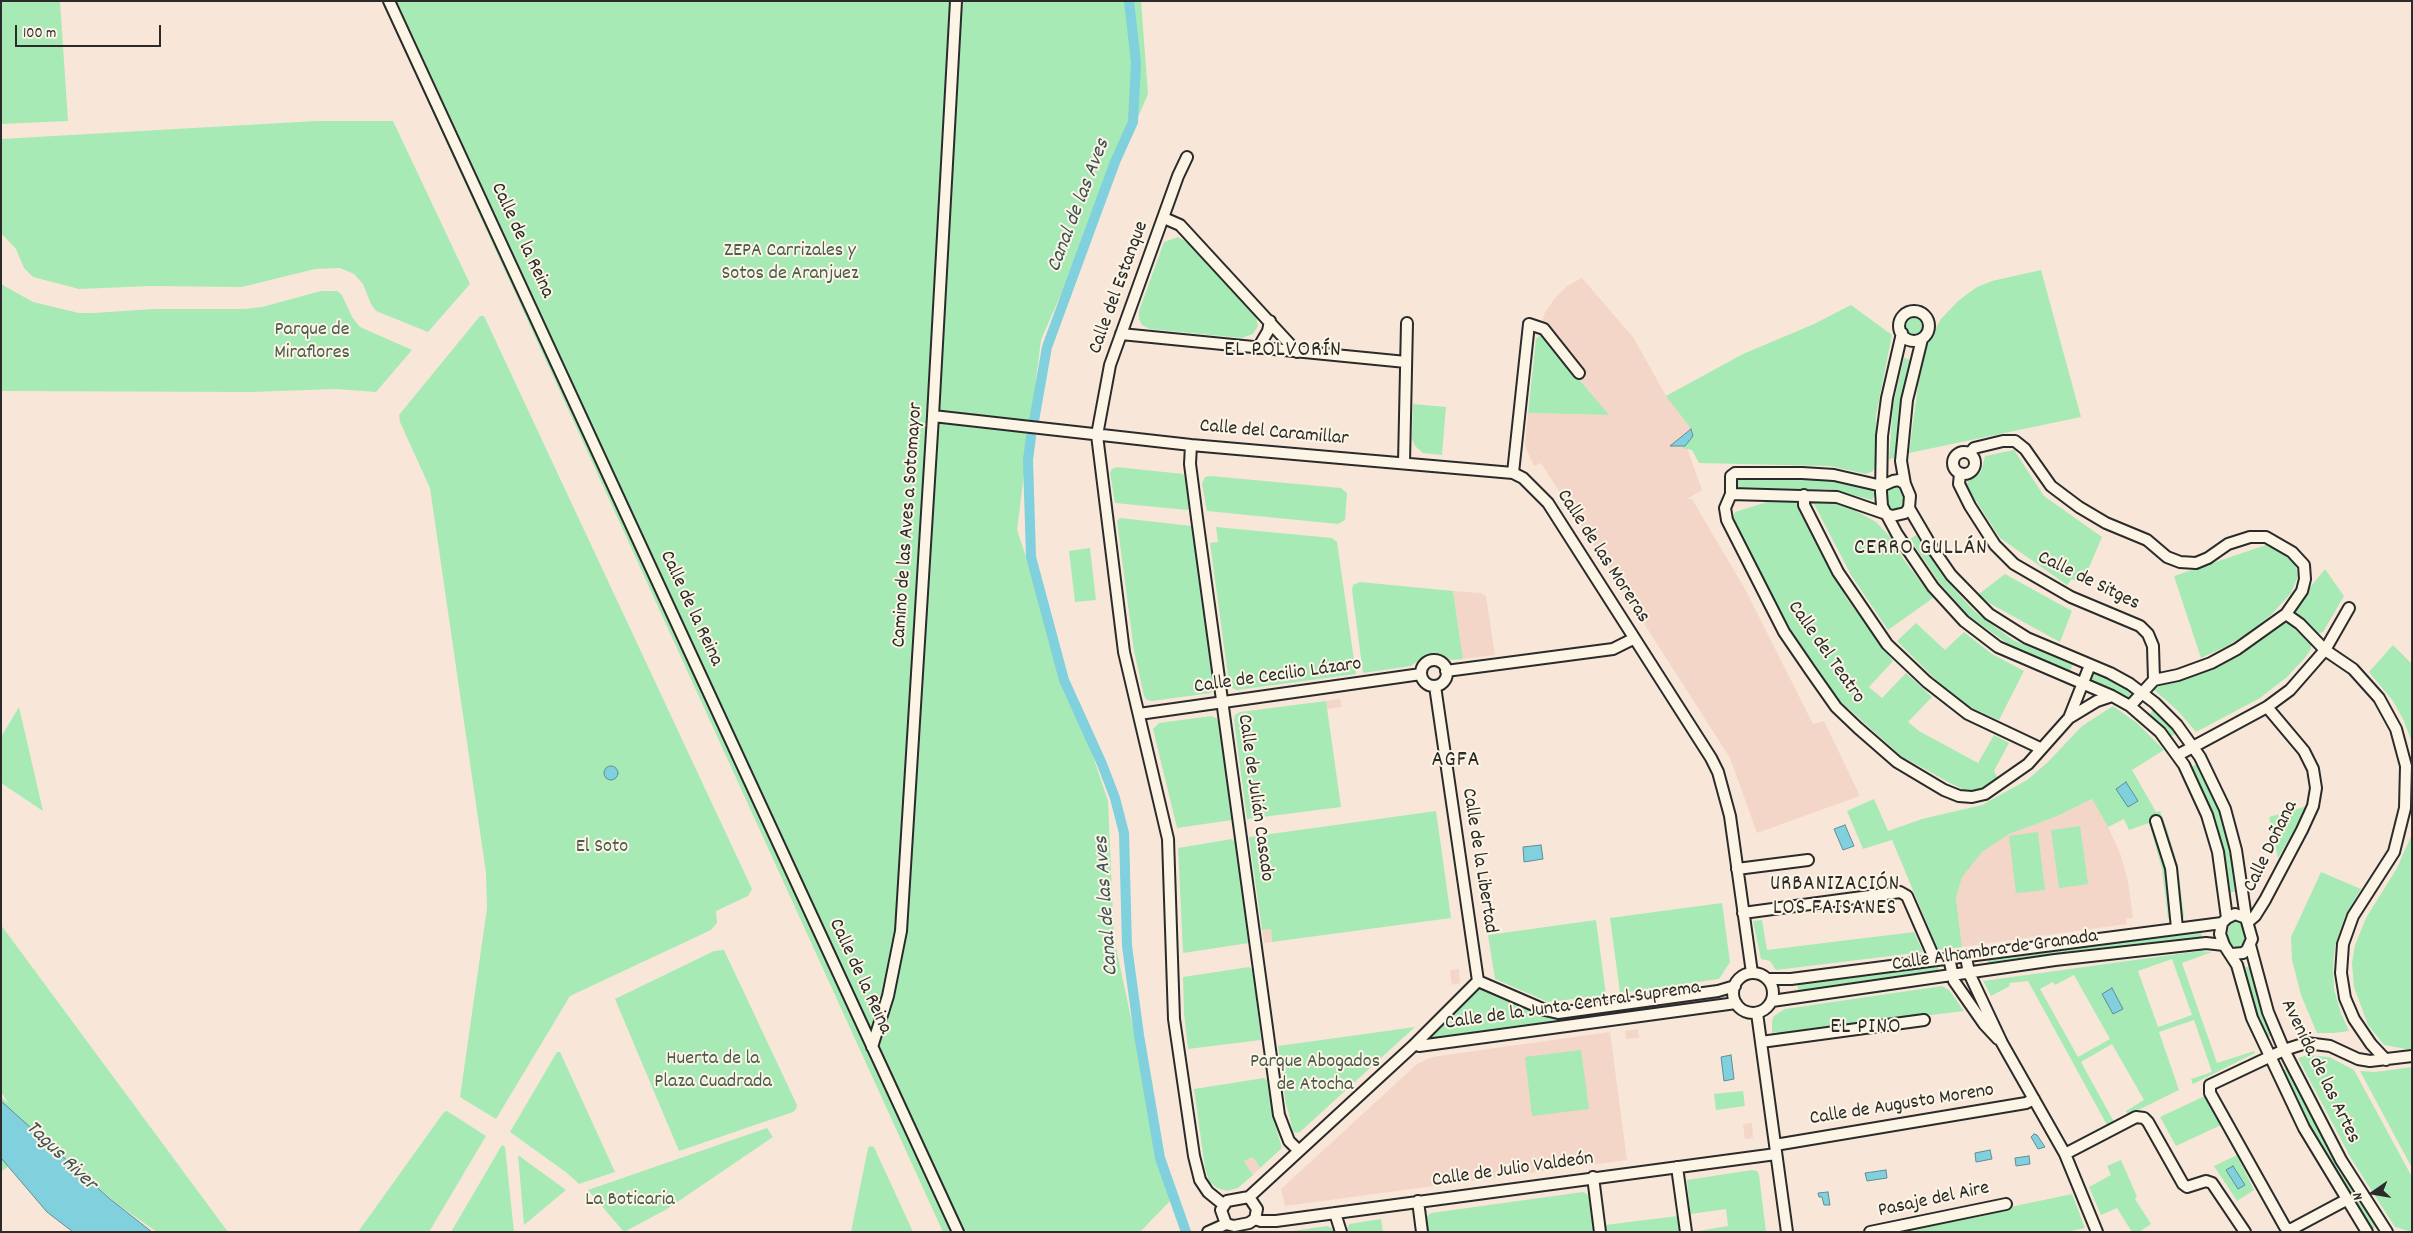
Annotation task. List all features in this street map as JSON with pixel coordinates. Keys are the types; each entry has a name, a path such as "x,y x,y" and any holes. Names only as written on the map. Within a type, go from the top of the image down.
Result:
{"street":[{"name":"Calle de la Reina","path":"389,1 554,353 958,1232"},
{"name":"Camino de las Aves a Sotomayor","path":"872,1047 888,996 901,932 934,416 956,1"},
{"name":"Calle del Estanque","path":"1187,157 1178,176 1110,365 1097,435 1124,652 1168,839 1174,1019 1194,1156 1200,1180 1208,1192 1224,1205"},
{"path":"1164,218 1180,225 1297,352"},
{"path":"1902,333 1887,398 1882,436 1881,499 1886,513 1933,586 1964,621 1998,647 2112,696 2130,706 2160,732 2178,755 2207,815 2218,852 2225,920 2220,934 2224,945 2232,954 2242,953 2250,945 2252,939 2247,920 2236,850 2225,809 2193,746 2177,724 2142,692 2110,673 2027,638 1989,614 1951,575 1920,530 1909,508 1910,496 1905,484 1902,461 1907,400 1922,339 1927,333 1929,325 1926,317 1917,312 1904,316 1900,325 1902,333 1908,340 1922,339"},
{"path":"1258,348 1268,331 1270,321"},
{"path":"1404,463 1407,323"},
{"path":"1513,473 1529,324 1544,330 1579,373"},
{"path":"1121,334 1406,362"},
{"name":"Calle del Caramillar","path":"934,416 1191,445 1513,473"},
{"path":"1970,454 1974,448 2015,441 2025,449 2051,486 2079,507 2106,523 2147,540 2167,557 2180,562 2196,563 2208,558 2228,544 2250,537 2266,537 2292,552 2304,564 2305,579 2302,591 2286,614 2237,648 2210,663 2178,675 2154,680 2130,706"},
{"name":"Calle de Julián Casado","path":"1191,445 1190,464 1197,518 1279,1115 1289,1141 1299,1151"},
{"path":"1964,451 1970,454 1975,461 1973,469 1969,472 1960,473 1953,466 1955,456 1964,451"},
{"name":"Calle de las Moreras","path":"1513,473 1532,486 1548,503 1633,639 1711,758 1718,772 1730,816 1752,973"},
{"path":"1905,484 1899,480 1882,486 1834,475 1735,473 1732,476 1731,494 1837,497 1892,516 1899,516 1909,508"},
{"name":"Calle de Sitges","path":"1960,473 1959,484 1970,506 1995,545 2014,564 2071,598 2140,626 2148,634 2153,646 2154,680"},
{"name":"Calle del Teatro","path":"1731,494 1726,508 1727,520 1784,632 1836,707 1897,762 1944,790 1959,796 1972,797 1985,794 2028,764 2040,748 2069,718 2098,701 2112,696"},
{"path":"1804,495 1804,505 1838,572 1887,644 1927,682 1968,714 2040,748"},
{"path":"2178,755 2267,707 2290,690 2325,650 2349,608"},
{"path":"2286,614 2300,624 2325,650 2354,669 2378,698 2396,728 2406,766 2405,808 2394,852 2354,916 2343,944 2341,973 2345,998 2354,1019 2371,1044 2386,1060"},
{"path":"1446,671 1613,649 1633,639"},
{"path":"1432,660 1442,663 1446,671 1444,681 1435,686 1426,683 1421,674 1424,665 1432,660"},
{"path":"2082,684 2090,665"},
{"name":"Calle de Cecilio Lázaro","path":"1139,714 1421,674"},
{"name":"Calle del Teatro","path":"2069,718 2082,684"},
{"name":"Calle de la Libertad","path":"1435,686 1478,981"},
{"name":"Calle Doñana","path":"2247,920 2256,916 2302,830 2313,806 2316,788 2313,769 2304,751 2267,707"},
{"path":"2156,821 2170,868 2177,928"},
{"path":"1737,869 1808,860"},
{"path":"1743,914 1900,892 1907,896 1934,960"},
{"path":"2225,920 2235,914 2247,920"},
{"name":"Calle Alhambra de Granada","path":"1768,979 1791,979 2225,920"},
{"name":"Calle Alhambra de Granada","path":"1772,1001 1969,972 2206,943 2224,945"},
{"name":"Avenida de las Artes","path":"2250,945 2268,1012 2284,1050 2342,1160 2387,1232"},
{"name":"Avenida de las Artes","path":"2232,954 2252,1018 2269,1057 2304,1128 2367,1232"},
{"path":"1966,956 1969,972 2002,1043 2065,1154 2097,1232"},
{"path":"1949,958 1952,976 1984,1024 2002,1043"},
{"path":"1752,973 1761,974 1768,979 1773,990 1772,1001 1763,1011 1757,1013 1745,1011 1736,1003 1733,995 1734,986 1741,977 1752,973"},
{"name":"Calle de la Junta Central Suprema","path":"1249,1197 1416,1043 1478,981 1545,1010 1558,1012 1718,991 1734,986"},
{"name":"Calle de la Junta Central Suprema","path":"1416,1043 1419,1046 1736,1003"},
{"path":"1757,1013 1787,1232"},
{"path":"1761,1042 1924,1020"},
{"path":"2346,1200 2290,1230 2285,1228 2210,1093 2210,1085 2284,1050 2306,1044 2316,1043 2330,1046 2358,1059 2386,1060 2412,1056"},
{"path":"2358,1059 2364,1055 2371,1044"},
{"name":"Calle de Augusto Moreno","path":"1775,1150 2026,1103 2034,1099"},
{"path":"2065,1154 2136,1117 2144,1118 2182,1184 2187,1187 2206,1181 2212,1183 2245,1232"},
{"name":"Calle de Julio Valdeón","path":"1254,1219 1261,1222 1276,1221 1677,1167 1775,1150"},
{"path":"1677,1167 1686,1232"},
{"path":"1593,1177 1600,1232"},
{"path":"1208,1232 1249,1224 1254,1219 1257,1209 1249,1197 1233,1199 1224,1205 1222,1210 1222,1228"},
{"path":"1418,1201 1422,1232"},
{"name":"Pasaje del Aire","path":"1870,1232 2006,1204"},
{"path":"1335,1213 1341,1232"}],"shaded area":[{"path":"1582,278 1633,337 1665,394 1692,430 1693,436 1683,448 1687,448 1702,490 1687,499 1692,499 1745,589 1813,724 1824,721 1860,796 1757,833 1730,758 1604,561 1607,559 1603,552 1599,554 1541,463 1534,466 1525,446 1528,413 1608,415 1579,378 1584,374 1543,321 1544,314 1555,298 1567,286"},
{"path":"1453,591 1481,593 1486,596 1495,655 1463,659"},
{"path":"1340,699 1342,707 1327,709 1326,701"},
{"path":"2092,799 2120,853 2128,881 2133,918 2126,919 2127,924 1962,947 1956,898 1962,877 1975,859 1989,846 2009,834 2055,817"},
{"path":"1478,806 1480,819 1472,820 1470,807"},
{"path":"1271,929 1272,942 1264,943 1262,930"},
{"path":"1459,969 1460,983 1452,985 1450,970"},
{"path":"1638,1029 1639,1038 1626,1039 1625,1031"},
{"path":"1610,1032 1627,1160 1285,1206 1281,1189 1417,1064 1432,1057"},
{"path":"1752,1123 1753,1138 1745,1139 1743,1124"},
{"path":"1253,1156 1260,1168 1253,1175 1244,1161"}],"green space":[{"path":"1,1 60,1 68,121 1,124"},
{"name":"ZEPA Carrizales y Sotos de Aranjuez","path":"382,1 1141,1 1148,94 1041,340 1017,530 1108,801 1114,938 1170,1201 1140,1232 943,1232"},
{"path":"316,121 393,121 470,284 428,332 376,311 363,284 354,274 340,268 315,269 242,287 151,286 79,289 33,277 24,268 16,249 1,233 1,139"},
{"path":"1178,237 1188,243 1256,317 1258,326 1253,334 1242,338 1150,329 1142,325 1139,319 1139,311 1164,242"},
{"path":"2041,270 2081,417 1909,453 1919,378 1929,340 1941,319 1958,301 1977,287 1992,281"},
{"name":"Parque de Miraflores","path":"1,284 33,302 79,313 153,309 245,309 262,307 321,291 337,291 342,295 352,317 360,327 412,350 376,392 336,389 251,392 1,391"},
{"path":"1851,305 1892,335 1876,415 1876,465 1873,471 1866,474 1830,466 1699,463 1692,450 1682,448 1693,436 1692,430 1666,396 1743,354 1814,324"},
{"path":"1915,315 1922,318 1925,325 1922,332 1915,335 1908,332 1905,325 1908,318"},
{"name":"El Soto","path":"480,316 484,316 752,889 748,896 716,911 717,923 711,930 570,996 496,1119 460,1097 487,908 486,873 430,488 400,422 399,415"},
{"path":"1539,322 1544,322 1584,374 1579,379 1609,415 1528,413 1536,339 1540,335"},
{"path":"1904,358 1910,360 1900,406 1896,458 1889,459 1893,405"},
{"path":"1413,404 1446,407 1442,455 1423,453 1415,446 1412,439"},
{"path":"2014,450 2044,496 2102,537 2082,584 2072,579 2067,585 2000,538 1965,484 1981,472 1985,456"},
{"path":"1117,467 1183,474 1186,479 1190,508 1187,510 1115,503 1110,473 1112,469"},
{"path":"1205,477 1341,488 1347,493 1345,520 1338,524 1207,511 1202,484"},
{"path":"1738,478 1828,480 1868,488 1876,493 1872,500 1829,489 1738,490 1735,480"},
{"path":"1894,485 1901,488 1906,502 1905,506 1897,510 1892,510 1887,502 1887,490"},
{"path":"1770,501 1797,501 1847,599 1893,661 1869,687 1882,698 1906,673 1932,697 1908,722 1919,731 1978,763 1994,735 2009,743 1994,771 1999,780 1985,788 1974,791 1966,791 1950,783 1901,756 1838,699 1788,629 1732,520 1735,512"},
{"path":"1813,502 1835,503 1849,507 1876,522 1892,539 1904,560 1933,598 1888,630 1851,575"},
{"path":"1120,518 1192,526 1214,685 1211,693 1152,701 1147,700 1144,696 1134,651 1117,521"},
{"path":"1216,527 1332,538 1337,542 1356,674 1237,690 1232,688 1229,683 1210,543 1218,542"},
{"path":"1916,535 1944,578 1975,612 2013,640 2073,665 2070,671 2011,646 1970,617 1939,582 1910,539"},
{"path":"2266,545 2283,554 2295,564 2298,576 2291,593 2272,614 2250,632 2227,646 2201,658 2174,576"},
{"path":"1090,548 1096,600 1075,602 1069,551"},
{"path":"2325,569 2344,596 2323,632 2316,634 2291,611"},
{"path":"2005,574 2072,611 2060,642 1989,603 1979,594"},
{"path":"1360,582 1453,591 1463,659 1451,660 1439,653 1429,653 1411,666 1363,673 1352,590 1353,585"},
{"path":"2283,620 2311,643 2311,649 2305,658 2287,677 2260,698 2196,732 2178,711 2152,688 2186,678 2219,664 2250,646"},
{"path":"1916,623 1945,650 1964,632 1992,654 2024,671 1999,720 1963,704 1952,696 1897,641"},
{"path":"2393,645 2412,664 2412,743 2404,721 2393,701 2369,672"},
{"path":"2094,671 2124,686 2134,696 2130,701 2089,681 2090,674"},
{"path":"1326,701 1341,807 1247,819 1234,720 1235,715 1240,712"},
{"path":"2113,706 2137,723 2164,750 2132,770 2156,812 2160,811 2167,829 2178,866 2184,917 2168,919 2162,869 2149,823 2129,830 2124,819 2108,827 2092,799 2055,817 2009,834 1982,852 1962,877 1956,898 1962,947 1938,950 1892,840 1863,849 1847,811 1874,799 1888,831 1922,819 1982,805 2027,780 2047,763 2082,726"},
{"path":"19,707 43,811 1,783 1,737"},
{"path":"2154,708 2178,733 2170,737 2149,716"},
{"path":"1211,716 1219,722 1232,820 1177,828 1153,729 1159,723"},
{"path":"2198,763 2220,810 2229,842 2238,892 2230,892 2221,843 2212,813 2191,767"},
{"path":"2307,806 2303,815 2278,858 2269,817"},
{"path":"1436,811 1451,918 1272,942 1271,929 1262,930 1249,837"},
{"path":"2080,826 2088,884 2059,888 2051,830"},
{"path":"2038,832 2045,890 2016,893 2009,836"},
{"path":"2412,834 2412,1049 2406,1049 2384,1045 2368,1025 2354,987 2352,963 2355,945 2366,918 2397,868"},
{"path":"1232,839 1235,842 1249,943 1183,953 1178,848"},
{"path":"2321,872 2361,889 2345,916 2335,946 2333,967 2334,989 2349,1031 2334,1033 2317,1033 2301,995 2292,960 2291,937"},
{"path":"1722,903 1730,962 1719,979 1620,993 1610,918"},
{"path":"1596,920 1606,995 1548,1002 1495,979 1488,935"},
{"path":"1762,920 1767,950 1914,932 1923,952 1776,970 1770,961 1761,959 1753,921"},
{"path":"2238,920 2245,934 2243,944 2237,948 2231,945 2227,935 2230,924"},
{"path":"1,925 228,1232 157,1232 117,1204 42,1139 1,1172 1,1097 9,1104 1,1092"},
{"path":"2201,930 2202,938 1987,967 1988,957"},
{"name":"Huerta de la Plaza Cuadrada","path":"724,950 797,1105 793,1112 679,1151 615,999 714,951"},
{"path":"2200,951 2212,952 2182,963 2217,1063 2254,1051 2255,1053 2193,1084 2191,1079 2212,1072 2194,1020 2159,1032 2179,1090 2128,1115 2126,1111 2144,1100 2112,1044 2081,1062 2114,1122 2107,1125 2028,981 2009,983 2010,986 1991,996 1983,981","holes":["2172,959 2192,1015 2158,1027 2138,971","2074,975 2110,1039 2078,1057 2040,989 2053,982 2055,985"]},
{"path":"1938,964 1939,973 1798,992 1798,983"},
{"path":"2251,966 2263,1014 2273,1035 2266,1038 2257,1017 2243,968"},
{"path":"1249,967 1253,970 1261,1040 1188,1049 1183,977"},
{"path":"1942,986 1949,990 1964,1011 1802,1031 1778,1036 1777,1032 1772,1033 1774,1016 1785,1009"},
{"path":"1480,987 1539,1012 1610,1009 1611,1015 1432,1040 1429,1034 1475,989"},
{"name":"Parque Abogados de Atocha","path":"1415,1027 1300,1132 1296,1133 1293,1131 1285,1099 1278,1046"},
{"path":"1581,1050 1589,1109 1532,1116 1525,1057"},
{"path":"557,1052 560,1052 615,1172 579,1184 567,1173 510,1132"},
{"path":"2308,1055 2329,1057 2354,1070 2412,1177 2412,1232 2395,1227 2352,1160 2298,1058"},
{"path":"2412,1067 2412,1168 2360,1071 2375,1072"},
{"path":"2288,1068 2379,1225 2371,1230 2332,1167 2280,1072"},
{"path":"1264,1078 1267,1080 1274,1121 1282,1148 1260,1168 1253,1157 1244,1161 1253,1175 1238,1188 1227,1191 1217,1188 1209,1181 1205,1168 1194,1089"},
{"path":"1743,1091 1745,1106 1716,1110 1714,1094"},
{"path":"2207,1095 2221,1125 2176,1146 2160,1117"},
{"path":"447,1111 486,1136 429,1232 358,1232 444,1112"},
{"name":"La Boticaria","path":"767,1128 773,1137 667,1209 624,1232 588,1190"},
{"path":"502,1145 505,1147 514,1232 451,1232"},
{"path":"870,1146 874,1147 913,1232 851,1232 868,1148"},
{"path":"518,1155 566,1190 524,1225"},
{"path":"2237,1155 2254,1190 2237,1201 2214,1166"},
{"path":"2121,1160 2137,1197 2135,1199 2151,1224 2139,1232 2132,1232 2117,1208 2101,1215 2089,1187 2111,1175 2107,1166"},
{"path":"1752,1170 1757,1171 1759,1175 1766,1232 1692,1232 1728,1226 1726,1209 1690,1214 1687,1180"},
{"path":"1583,1192 1589,1198 1594,1232 1427,1232 1426,1217 1431,1213"},
{"path":"2072,1194 2085,1228 2066,1232 1891,1232"},
{"path":"1678,1216 1680,1232 1606,1232 1605,1225"},
{"path":"1381,1219 1383,1232 1347,1232 1349,1224"},
{"path":"1327,1226 1332,1228 1334,1232 1285,1232"}],"water":[{"path":"1691,429 1693,436 1685,446 1670,446"},
{"path":"608,766 614,766 618,773 614,780 608,780 604,776 604,770"},
{"path":"2126,782 2138,801 2128,807 2116,789"},
{"path":"1845,825 1854,846 1843,850 1834,829"},
{"path":"1541,845 1543,859 1524,862 1523,847"},
{"path":"2112,988 2123,1009 2113,1014 2102,994"},
{"path":"1731,1055 1734,1079 1724,1081 1721,1057"},
{"name":"Tagus River","path":"1,1101 110,1199 152,1232 73,1232 47,1212 1,1158"},
{"path":"2034,1134 2037,1135 2045,1147 2038,1149 2031,1137"},
{"path":"1990,1150 1992,1159 1976,1162 1975,1153"},
{"path":"2029,1156 2030,1164 2016,1166 2015,1158"},
{"path":"2233,1166 2245,1185 2238,1189 2226,1170"},
{"path":"1886,1170 1887,1178 1867,1181 1865,1173"},
{"path":"1828,1192 1830,1205 1824,1205 1822,1197 1819,1197 1818,1193"}],"waterway":[{"name":"Canal de las Aves","path":"1034,421 1047,347 1115,162 1133,122 1136,63 1129,1"},
{"name":"Canal de las Aves","path":"1031,437 1028,460 1031,557 1064,680 1102,764 1115,798 1124,833 1127,946 1139,1035 1160,1158 1186,1232"}],"district":[{"name":"EL POLVORÍN","path":"1283,352"},
{"name":"CERRO GULLÁN","path":"1921,550"},
{"name":"AGFA","path":"1456,762"},
{"name":"URBANIZACIÓN LOS FAISANES","path":"1835,898"},
{"name":"EL PINO","path":"1866,1029"}]}
